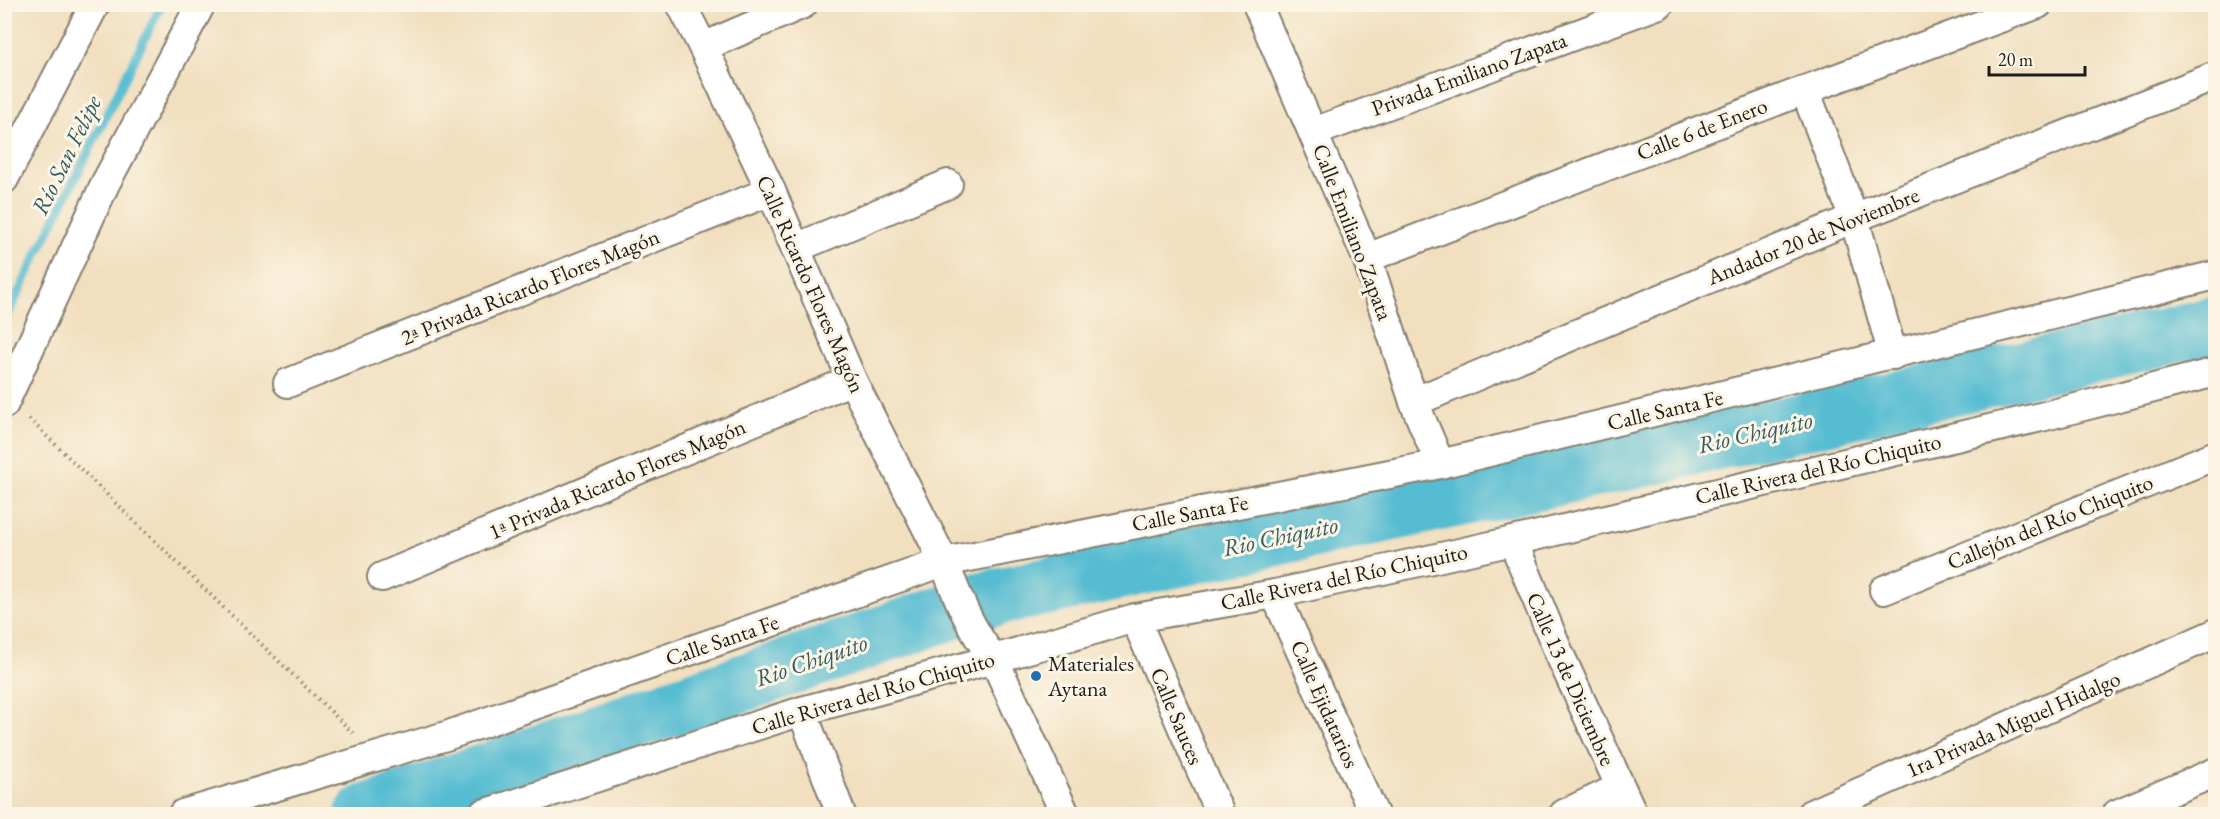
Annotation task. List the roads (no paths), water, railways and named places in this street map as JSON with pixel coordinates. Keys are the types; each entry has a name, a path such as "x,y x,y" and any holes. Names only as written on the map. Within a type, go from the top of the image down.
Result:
{"street":[{"path":"4,179 95,4"},
{"path":"6,401 105,184 201,4"},
{"name":"Calle Ricardo Flores Magón","path":"681,4 771,191 852,380 944,562 955,591 988,652"},
{"path":"703,47 803,4"},
{"name":"Calle Emiliano Zapata","path":"1257,4 1367,258 1414,402 1440,464"},
{"name":"Privada Emiliano Zapata","path":"1314,132 1659,4"},
{"name":"Calle 6 de Enero","path":"1367,258 1806,90 1977,15 2038,4"},
{"name":"Andador 20 de Noviembre","path":"1414,402 1854,218 2216,76"},
{"path":"1806,90 1854,218 1893,355"},
{"path":"796,248 948,184"},
{"name":"2ª Privada Ricardo Flores Magón","path":"288,383 771,191"},
{"name":"Calle Santa Fe","path":"183,814 446,736 944,562 1440,464 2216,275"},
{"name":"Calle Rivera del Río Chiquito","path":"483,814 545,805 802,711 988,652 1135,618 1275,594 1513,541 2045,416 2213,379"},
{"name":"1ª Privada Ricardo Flores Magón","path":"382,577 852,380"},
{"name":"Callejón del Río Chiquito","path":"1884,590 2216,455"},
{"name":"Calle 13 de Diciembre","path":"1513,541 1558,654 1633,814"},
{"name":"Calle Ejidatarios","path":"1275,594 1374,814"},
{"name":"Calle Sauces","path":"1135,618 1220,814"},
{"name":"1ra Privada Miguel Hidalgo","path":"1810,814 2216,633"},
{"path":"988,652 1065,814"},
{"path":"802,711 841,814"},
{"path":"2116,814 2216,772"},
{"path":"1564,814 1619,788"}],"waterway":[{"name":"Río San Felipe","path":"4,323 162,4"},
{"name":"Rio Chiquito","path":"364,814 983,600 1636,460 2216,325"}],"place":[{"name":"Materiales Aytana","path":"1036,676"}]}
